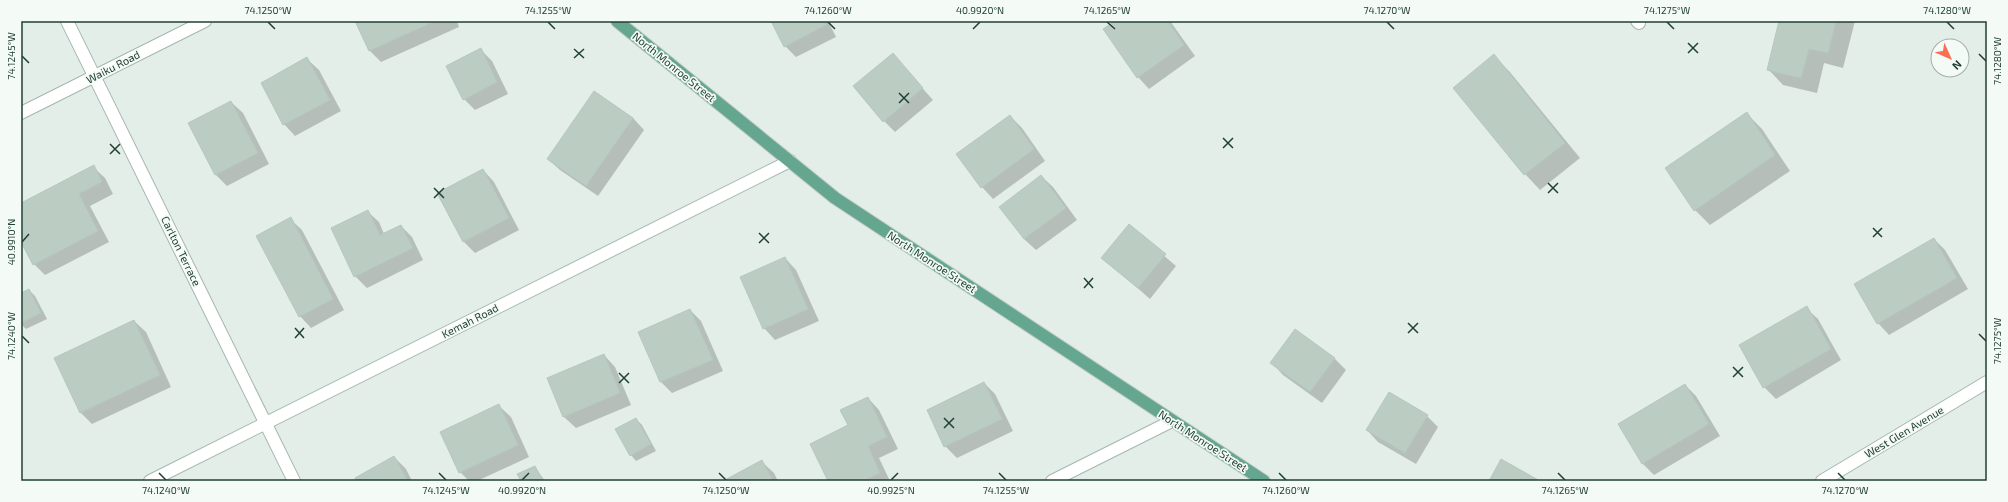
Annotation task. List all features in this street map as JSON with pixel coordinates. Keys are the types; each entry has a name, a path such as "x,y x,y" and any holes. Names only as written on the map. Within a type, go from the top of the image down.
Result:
{"main road":[{"name":"North Monroe Street","path":"617,21 835,198 1264,481"}],"street":[{"name":"Carlton Terrace","path":"67,21 294,481"},
{"name":"Waiku Road","path":"21,113 205,21"},
{"name":"Kemah Road","path":"150,481 790,161"},
{"name":"West Glen Avenue","path":"1822,481 1987,382"},
{"path":"1052,481 1172,420"}],"building":[{"path":"355,21 435,21 369,51"},
{"path":"771,21 824,21 826,25 784,47"},
{"path":"1115,21 1168,21 1184,45 1137,78 1103,29"},
{"path":"1779,21 1836,21 1828,53 1809,49 1801,78 1767,70"},
{"path":"481,48 497,82 463,100 446,66"},
{"path":"893,53 923,88 883,122 853,86"},
{"path":"1494,54 1565,143 1524,175 1453,88"},
{"path":"307,57 330,100 283,125 261,83"},
{"path":"594,91 633,118 586,186 547,159"},
{"path":"231,101 258,153 215,175 188,123"},
{"path":"1747,112 1775,155 1694,211 1665,168"},
{"path":"1010,115 1034,149 981,188 956,154"},
{"path":"94,165 102,182 79,194 98,231 33,265 21,242 21,203"},
{"path":"483,169 509,218 463,242 437,193"},
{"path":"1041,175 1066,208 1024,239 999,207"},
{"path":"368,210 380,235 401,225 413,248 354,277 331,228"},
{"path":"291,217 333,299 299,317 256,236"},
{"path":"1129,224 1166,254 1138,288 1101,258"},
{"path":"1934,238 1957,278 1877,324 1854,284"},
{"path":"785,257 808,309 763,329 740,277"},
{"path":"29,289 41,313 21,323 21,293"},
{"path":"1807,306 1831,349 1763,388 1739,345"},
{"path":"690,309 713,360 660,382 638,332"},
{"path":"134,320 160,375 80,413 54,358"},
{"path":"1295,329 1335,358 1310,392 1270,363"},
{"path":"604,354 620,393 563,417 547,378"},
{"path":"984,382 1002,419 944,447 927,410"},
{"path":"1685,384 1709,424 1642,464 1618,424"},
{"path":"1389,392 1428,415 1405,453 1366,430"},
{"path":"868,397 887,437 868,446 880,473 863,481 828,481 810,444 848,425 840,410"},
{"path":"499,404 518,445 459,473 440,432"},
{"path":"636,418 651,444 630,456 615,429"},
{"path":"394,456 408,481 357,481 355,478"},
{"path":"1501,459 1540,481 1489,481"},
{"path":"762,460 773,481 723,481"},
{"path":"535,466 543,481 521,481 517,474"}]}
